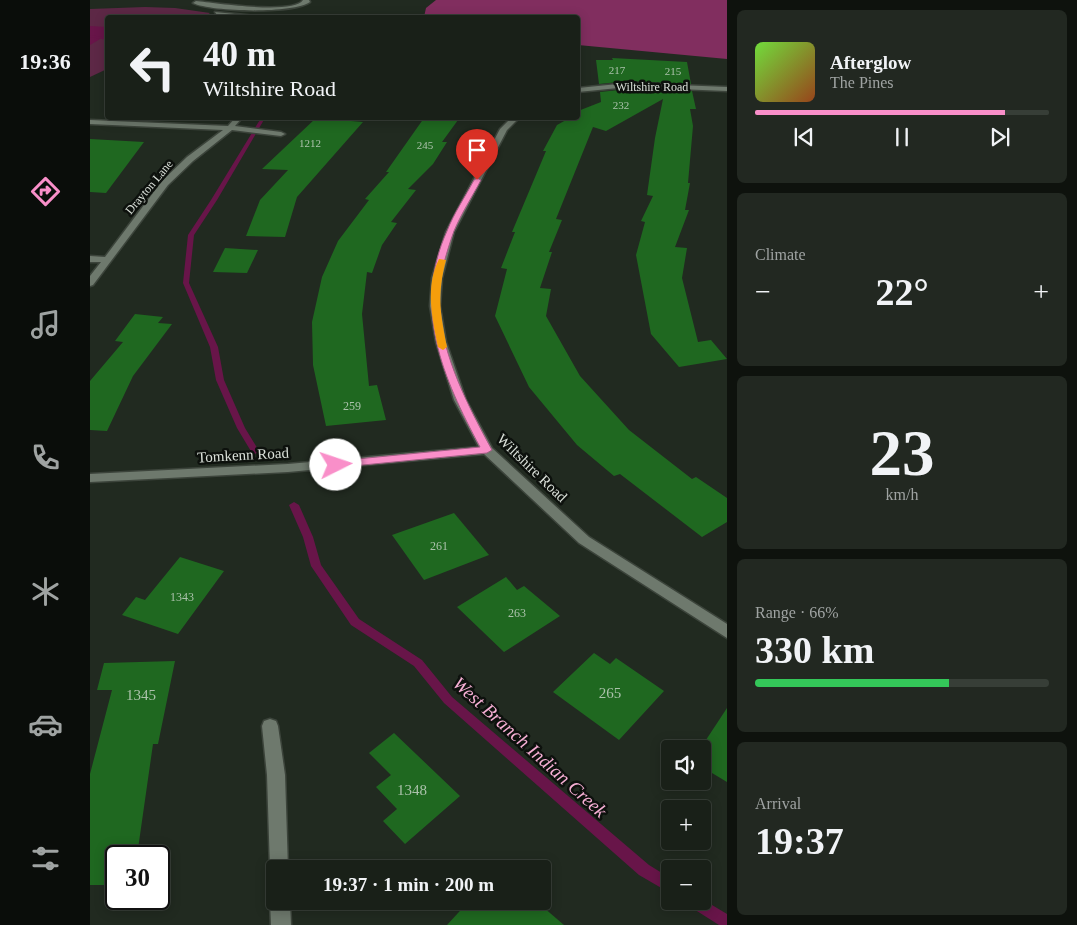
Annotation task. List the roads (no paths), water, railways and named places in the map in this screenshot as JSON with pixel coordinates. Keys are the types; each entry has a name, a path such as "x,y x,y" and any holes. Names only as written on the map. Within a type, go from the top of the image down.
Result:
{"street":[{"path":"204,11 197,10 196,2 283,8 302,6 307,2 306,0"},
{"path":"211,12 232,15"},
{"name":"Wiltshire Road","path":"580,90 628,85 727,89"},
{"name":"Drayton Lane","path":"90,283 165,183 190,159 230,128 236,120"},
{"name":"Wiltshire Road","path":"514,120 504,129 450,232 437,278 434,306 441,342 460,400 487,450 584,540 727,632"},
{"path":"90,122 230,128 281,134"},
{"path":"90,260 106,260"},
{"name":"Tomkenn Road","path":"90,478 372,463 487,450"},
{"path":"270,726 276,774 279,860"},
{"path":"280,910 281,925"}],"waterway":[{"name":"West Branch Indian Creek","path":"90,36 105,38"},
{"name":"West Branch Indian Creek","path":"255,451 241,428 220,380 214,347 186,283 191,235 262,120"},
{"name":"West Branch Indian Creek","path":"294,505 308,537 316,566 355,622 418,663 448,700 644,870 661,880"},
{"name":"West Branch Indian Creek","path":"708,910 727,922"}]}
